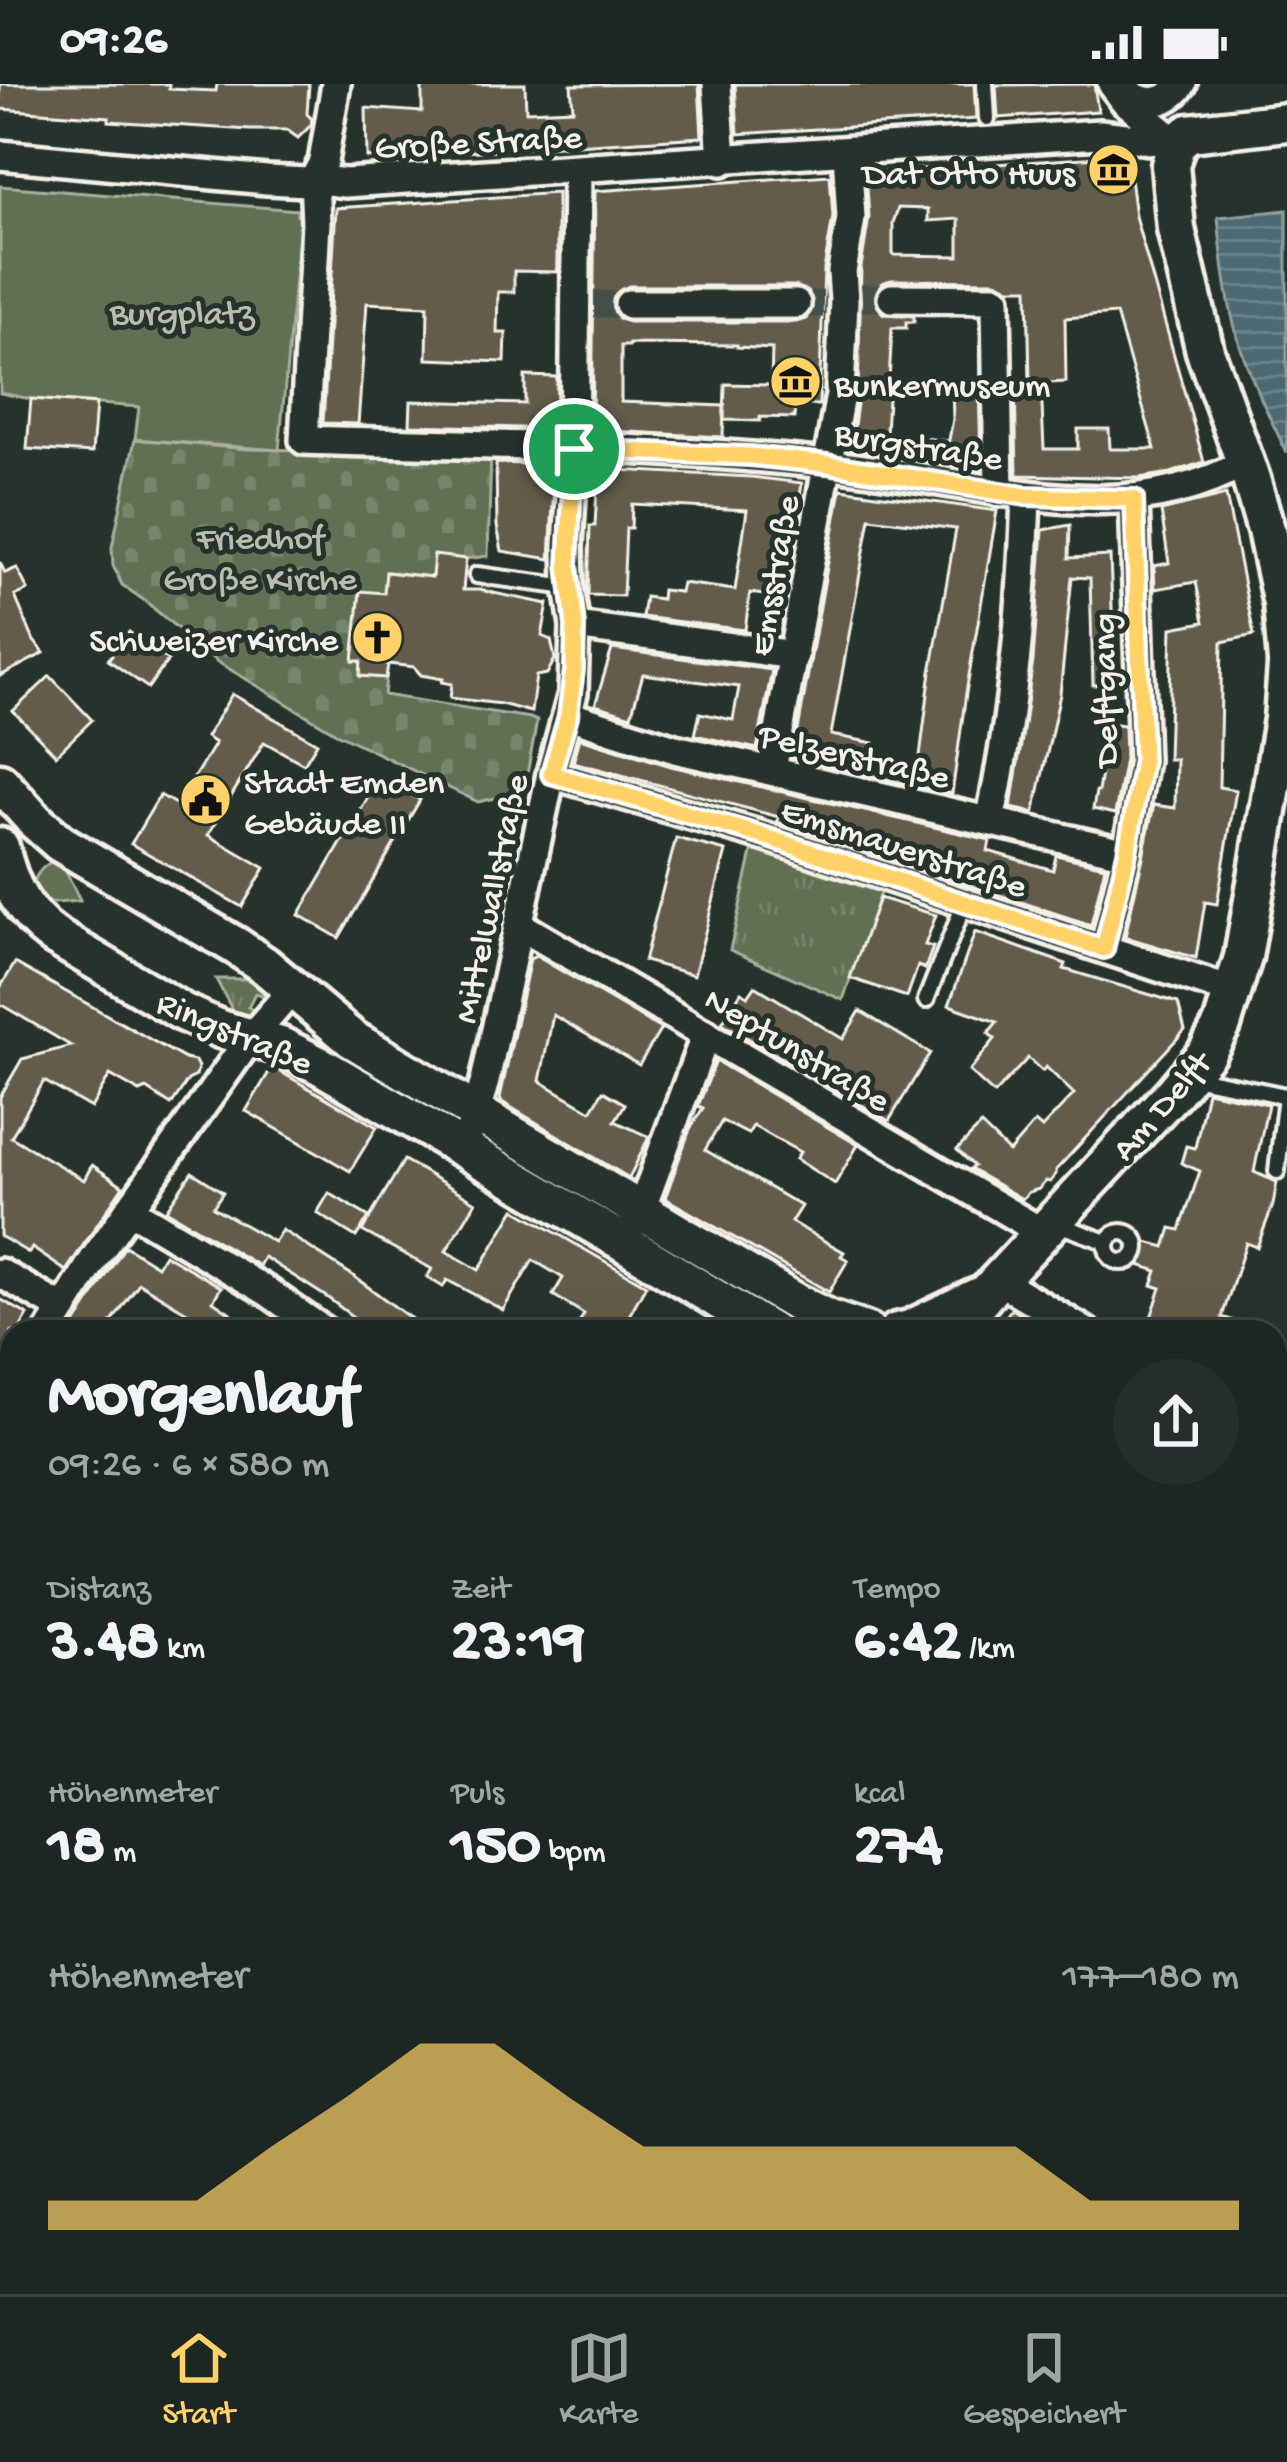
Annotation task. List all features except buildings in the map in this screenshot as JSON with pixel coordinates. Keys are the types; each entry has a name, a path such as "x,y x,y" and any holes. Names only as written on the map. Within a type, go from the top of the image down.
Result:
{"street":[{"path":"314,179 323,162 336,84"},
{"path":"1112,84 1124,100 1181,139 1199,130 1287,122"},
{"path":"1122,84 1141,100 1154,102 1170,90"},
{"path":"717,87 722,160"},
{"name":"Große Straße","path":"0,155 344,183 847,152 988,130 1181,139"},
{"name":"Am Delft","path":"963,1320 1188,1076 1215,1039 1234,992 1270,802 1283,719 1284,623 1276,571 1184,268 1169,178 1171,158 1181,139"},
{"name":"Emsstraße","path":"772,770 840,395 831,302 850,228 847,152"},
{"name":"Mittelwallstraße","path":"477,1114 551,774 568,716 574,670 568,546 585,304 577,170"},
{"name":"Burgstraße","path":"314,179 304,440 661,451 827,464 1012,494 1134,499 1192,487 1245,463"},
{"path":"892,298 996,299 1020,636 990,821"},
{"path":"629,304 831,302"},
{"name":"Delftgang","path":"1104,949 1143,760 1134,499"},
{"path":"575,626 794,655"},
{"name":"Pelzerstraße","path":"568,716 675,749 1127,853"},
{"name":"Emsmauerstraße","path":"551,774 766,837 1234,992"},
{"name":"Ringstraße","path":"0,782 34,821 69,849 220,935 352,1039 477,1114 755,1320"},
{"name":"Ringstraße","path":"0,848 11,886 10,906 163,1001 197,1019 305,1057 460,1148 832,1320"},
{"path":"10,906 30,865 49,850 69,849"},
{"name":"Neptunstraße","path":"519,925 1048,1228"},
{"path":"0,1273 56,1320 250,1037 292,990"},
{"path":"632,1226 706,1034"},
{"path":"460,1148 477,1114"},
{"path":"129,1209 308,1320"},
{"path":"927,1320 994,1285 1063,1320"}],"lane":[{"path":"985,84 988,130"},
{"path":"1170,90 1181,139"},
{"path":"477,575 569,587"},
{"path":"926,1000 964,902"},
{"path":"1188,1076 1286,1096 1277,1171"},
{"path":"1048,1228 1107,1242"}],"green space":[{"name":"Burgplatz","path":"0,186 297,210 301,214 279,450 135,439 139,407 0,393"},
{"name":"Friedhof Große Kirche","path":"135,439 247,449 491,453 488,556 435,556 432,577 387,572 384,593 354,661 361,661 360,676 386,678 384,695 537,721 526,780 509,795 478,802 336,733 216,661 122,585 113,566 112,547"},
{"path":"756,835 886,876 843,1000 730,950"},
{"path":"56,859 80,901 33,905 36,878"},
{"path":"216,979 256,979 266,984 265,996 255,993 248,1007 256,1012 237,1019"}],"water":[{"path":"1287,210 1287,453 1238,339 1218,217"}],"tunnel":[{"path":"861,298 892,298"},
{"path":"594,304 629,304"},
{"path":"796,304 824,304"}],"place":[{"name":"Dat Otto Huus","path":"1114,170"},
{"name":"Bunkermuseum","path":"795,382"},
{"name":"Schweizer Kirche","path":"377,637"},
{"name":"Stadt Emden Gebäude II","path":"205,800"}],"route":[{"path":"574,449 750,456 1026,496 1134,499 1143,760 1104,949 766,837 551,774 573,693 575,626 568,546 574,449"}]}
